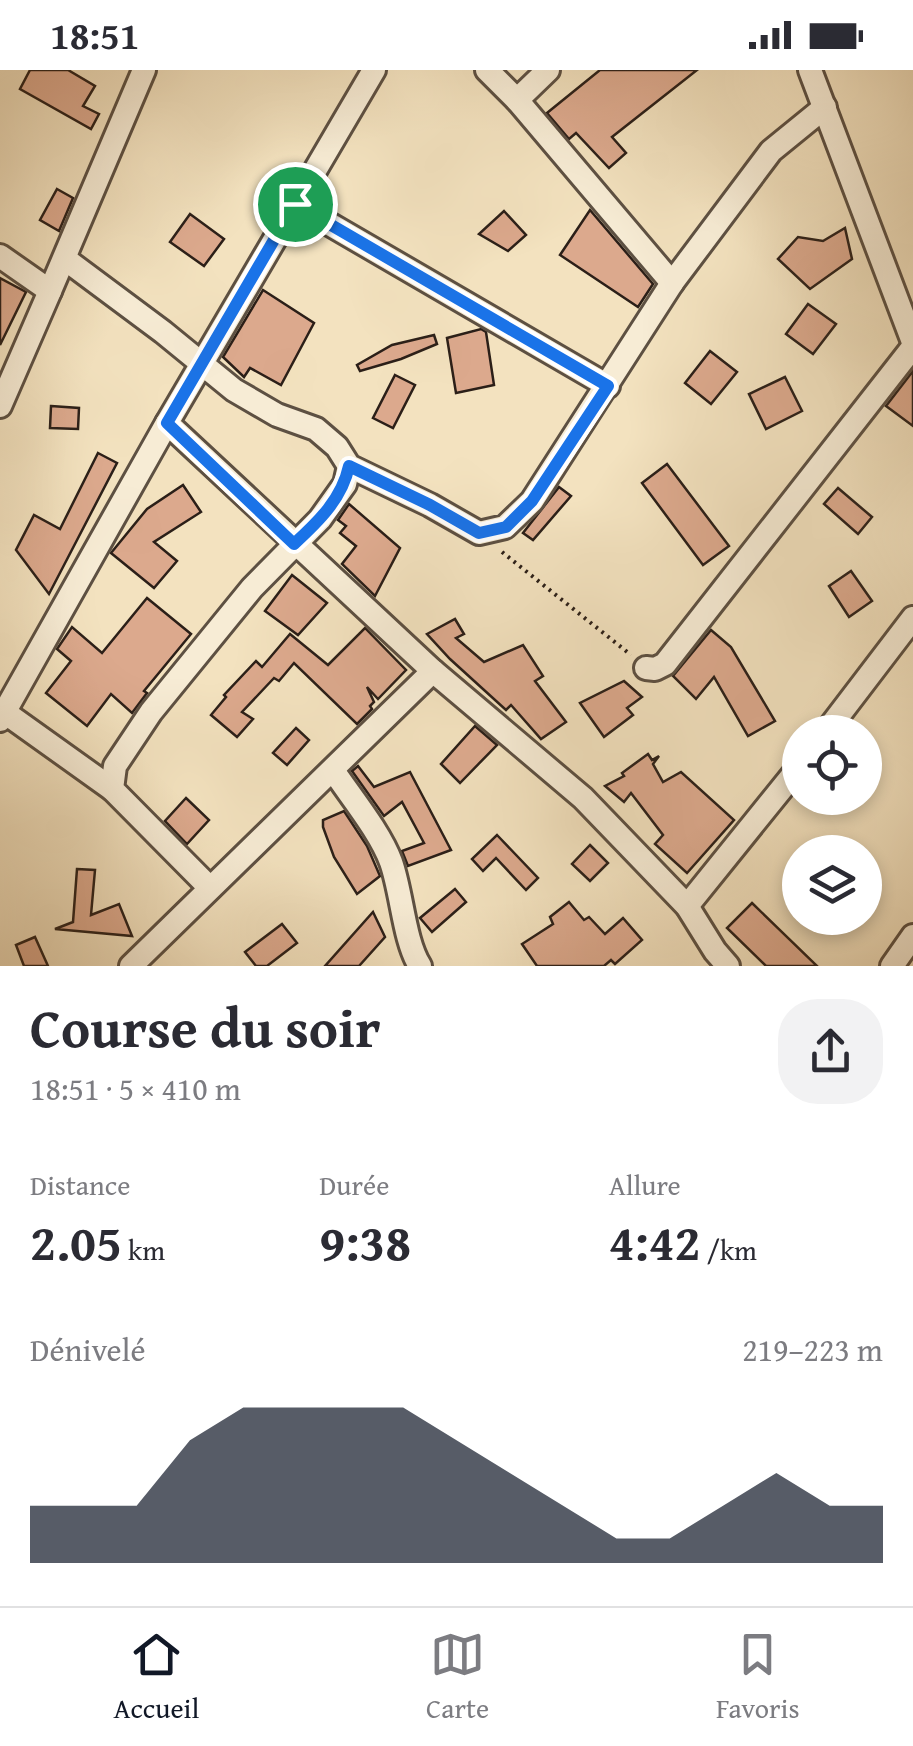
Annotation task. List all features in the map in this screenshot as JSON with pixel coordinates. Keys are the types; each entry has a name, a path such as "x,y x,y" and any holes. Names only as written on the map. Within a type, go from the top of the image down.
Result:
{"street":[{"path":"0,406 144,70"},
{"path":"210,888 112,788 2,714 374,70"},
{"path":"487,70 672,282"},
{"path":"516,100 548,70"},
{"path":"646,668 665,664 913,345 905,287 810,70"},
{"path":"65,260 234,390 277,416 316,429 338,447 349,466 479,533 506,527 532,501 672,282 771,151 825,106"},
{"path":"295,204 608,386"},
{"path":"0,256 50,290"},
{"path":"167,423 434,671 583,798 687,906 728,966"},
{"path":"112,788 115,766 150,712 252,588 320,519 345,484 349,466"},
{"path":"839,715 913,618"},
{"path":"130,966 434,671"},
{"path":"333,770 390,858 408,922 411,950 420,966"},
{"path":"687,906 782,788"}],"path":[{"path":"479,533 646,668"}],"building":[{"path":"30,70 68,70 95,86 83,106 99,114 91,129 20,89"},
{"path":"600,70 697,70 612,137 626,153 609,168 576,133 569,139 547,113"},
{"path":"57,189 73,198 59,231 40,220"},
{"path":"590,210 653,284 638,307 560,255"},
{"path":"504,211 526,235 508,251 479,234"},
{"path":"190,214 224,239 204,266 170,242"},
{"path":"845,228 852,259 810,289 778,259 798,237 823,241"},
{"path":"0,278 26,292 0,345"},
{"path":"263,290 314,323 281,385 250,368 244,377 223,357"},
{"path":"808,304 836,324 813,354 786,334"},
{"path":"481,329 486,332 494,385 456,393 447,338"},
{"path":"434,335 437,344 401,359 360,371 357,365 392,345"},
{"path":"710,351 737,372 711,404 685,383"},
{"path":"913,371 913,426 886,406"},
{"path":"395,375 415,385 393,428 373,418"},
{"path":"785,377 802,411 766,429 749,394"},
{"path":"51,406 79,408 78,429 50,428"},
{"path":"98,453 117,463 49,594 16,550 34,515 60,529"},
{"path":"667,464 729,546 703,565 642,483"},
{"path":"183,485 201,512 154,542 177,561 154,588 111,553 147,509"},
{"path":"559,487 571,496 533,540 523,533"},
{"path":"838,488 872,517 858,534 824,504"},
{"path":"349,504 400,548 375,596 342,564 356,546 340,533 346,526 338,520"},
{"path":"851,571 872,601 849,617 829,586"},
{"path":"292,575 327,603 298,635 265,611"},
{"path":"147,598 191,634 144,691 147,693 132,713 111,694 87,726 46,693 71,661 57,649 72,627 102,653"},
{"path":"455,619 464,634 456,638 484,662 523,645 543,676 535,681 566,722 541,739 511,705 506,710 450,659 427,634"},
{"path":"365,628 406,670 378,699 367,687 374,702 357,724 294,663 242,712 253,719 237,737 211,715 256,661 262,667 290,634 328,665"},
{"path":"711,630 731,647 775,721 748,736 714,677 696,699 673,676"},
{"path":"624,681 642,697 627,708 633,715 604,737 580,703"},
{"path":"475,726 497,745 460,783 441,764"},
{"path":"296,728 309,740 287,765 273,753"},
{"path":"648,754 652,760 659,756 653,764 663,782 681,772 734,820 687,873 655,844 663,835 631,793 624,802 605,786 624,776 622,773"},
{"path":"358,766 374,787 410,772 451,850 408,866 402,851 424,843 402,802 384,816 352,771"},
{"path":"186,798 209,820 187,844 165,821"},
{"path":"344,811 367,846 380,876 357,894 334,857 323,827 323,820"},
{"path":"497,835 538,878 526,890 496,858 483,871 472,859"},
{"path":"590,845 608,863 590,881 572,864"},
{"path":"77,869 95,870 91,915 119,904 132,936 55,929 73,922"},
{"path":"455,889 466,902 432,932 420,918"},
{"path":"569,902 584,920 589,917 605,934 623,918 642,940 615,964 611,960 604,966 537,966 522,944 553,924 550,917"},
{"path":"752,903 817,966 766,966 727,928"},
{"path":"373,912 385,937 359,966 325,966"},
{"path":"282,924 297,943 267,966 256,966 245,952"},
{"path":"35,937 48,966 24,966 16,945"}],"route":[{"path":"295,204 608,386 532,501 506,527 479,533 349,466 339,494 294,544 167,423 295,204"}]}
